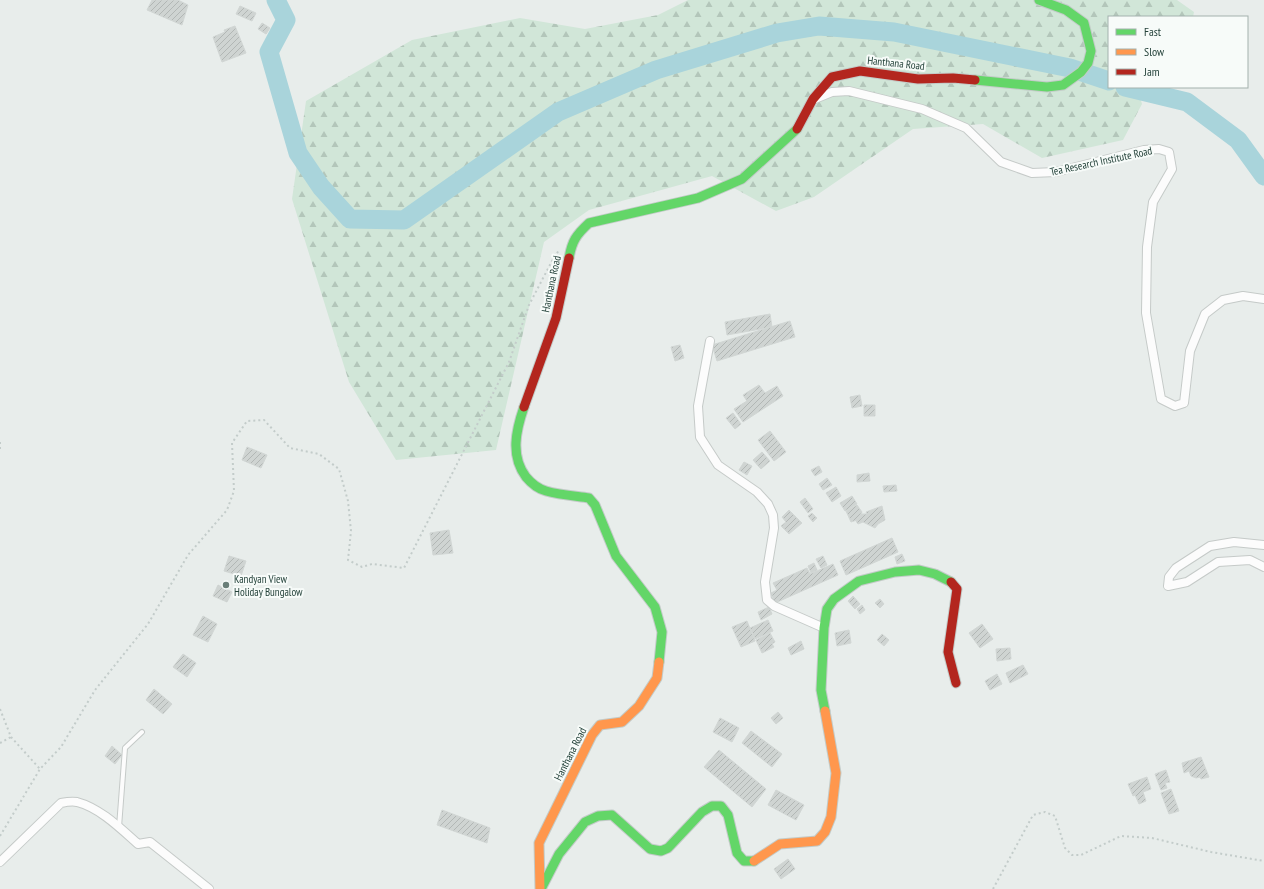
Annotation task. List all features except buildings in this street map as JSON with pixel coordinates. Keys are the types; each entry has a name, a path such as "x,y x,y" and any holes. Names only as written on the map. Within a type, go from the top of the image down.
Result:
{"street":[{"name":"Hanthana Road","path":"541,889 539,843 592,736 600,725 622,722 639,706 657,678 662,632 655,607 616,556 595,505 589,498 545,491 530,482 520,469 515,450 518,424 556,318 571,246 577,234 589,223 698,198 742,179 798,128 813,99 832,77 860,71 918,79 953,78 1047,86 1063,85 1081,72 1088,63 1091,51 1084,23 1066,10 1039,0"},
{"name":"Tea Research Institute Road","path":"813,99 832,92 849,91 922,109 966,128 1001,162 1032,173 1056,172 1144,150 1159,149 1168,152 1172,169 1153,202 1147,247 1146,313 1161,398 1175,406 1184,403 1190,351 1205,314 1224,300 1243,296 1264,299"},
{"path":"710,341 698,406 700,437 718,465 757,492 768,504 773,515 774,528 764,582 767,600 774,606 824,628"},
{"path":"1264,545 1234,542 1210,546 1176,568 1169,578 1168,586 1187,582 1218,562 1250,560 1264,567"},
{"path":"541,889 559,854 585,822 598,816 612,815 650,848 661,851 668,848 702,812 712,806 721,806 728,815 737,853 744,861 754,861 780,844 817,841 825,832 831,817 836,773 821,690 824,628 827,609 834,599 859,581 895,572 919,570 936,574 952,582 956,590 948,652 956,683"},
{"path":"0,862 61,803 76,802 98,812 138,844 150,842 210,889"}],"lane":[{"path":"119,828 125,748 142,732"}],"path":[{"path":"0,836 40,769 62,747 95,690 148,624 188,555 226,510 234,491 232,443 247,421 264,420 290,448 319,454 339,469 348,501 351,531 348,560 362,568 372,564 404,568 509,362 532,299 552,261 562,246 571,246"},
{"path":"0,442 0,450"},
{"path":"0,709 12,737 40,769"},
{"path":"0,743 12,737"},
{"path":"993,889 1033,815 1045,812 1055,816 1065,848 1072,855 1081,855 1121,836 1152,838 1211,852 1264,860"}],"green space":[{"path":"688,0 1177,0 1194,12 1193,16 1108,16 1108,88 1137,88 1142,104 1123,140 1042,158 983,124 913,129 814,197 776,211 712,176 589,210 544,242 496,450 396,460 349,382 292,199 306,101 412,40 520,18 585,29 658,15"}],"waterway":[{"path":"276,0 286,20 269,52 298,153 321,187 350,219 404,220 558,112 656,70 777,33 819,26 894,32 1070,68 1108,81"},
{"path":"1129,88 1187,102 1238,140 1264,176"}],"traffic: fast":[{"path":"975,80 1047,87 1063,85 1081,72 1088,63 1091,51 1084,23 1066,10 1039,0"},
{"path":"569,258 575,239 589,223 698,198 742,179 797,129"},
{"path":"524,407 516,443 516,452 521,469 526,477 535,486 541,489 557,494 589,498 595,505 616,556 655,607 662,632 659,662"},
{"path":"825,711 821,690 824,628 827,609 834,599 859,581 895,572 919,570 935,574 951,582"},
{"path":"541,889 559,854 585,822 598,816 612,815 650,849 661,851 668,848 702,812 712,806 721,806 728,815 737,853 744,861 754,861"}],"traffic: slow":[{"path":"540,889 539,843 592,735 600,725 622,722 639,706 657,678 659,662"},
{"path":"754,861 780,844 817,841 825,832 831,817 836,773 825,711"}],"traffic: jam":[{"path":"797,129 813,99 832,77 860,71 918,79 953,78 975,80"},
{"path":"524,407 556,318 569,258"},
{"path":"951,582 957,589 948,652 956,683"}],"place":[{"name":"Kandyan View Holiday Bungalow","path":"226,585"}]}
